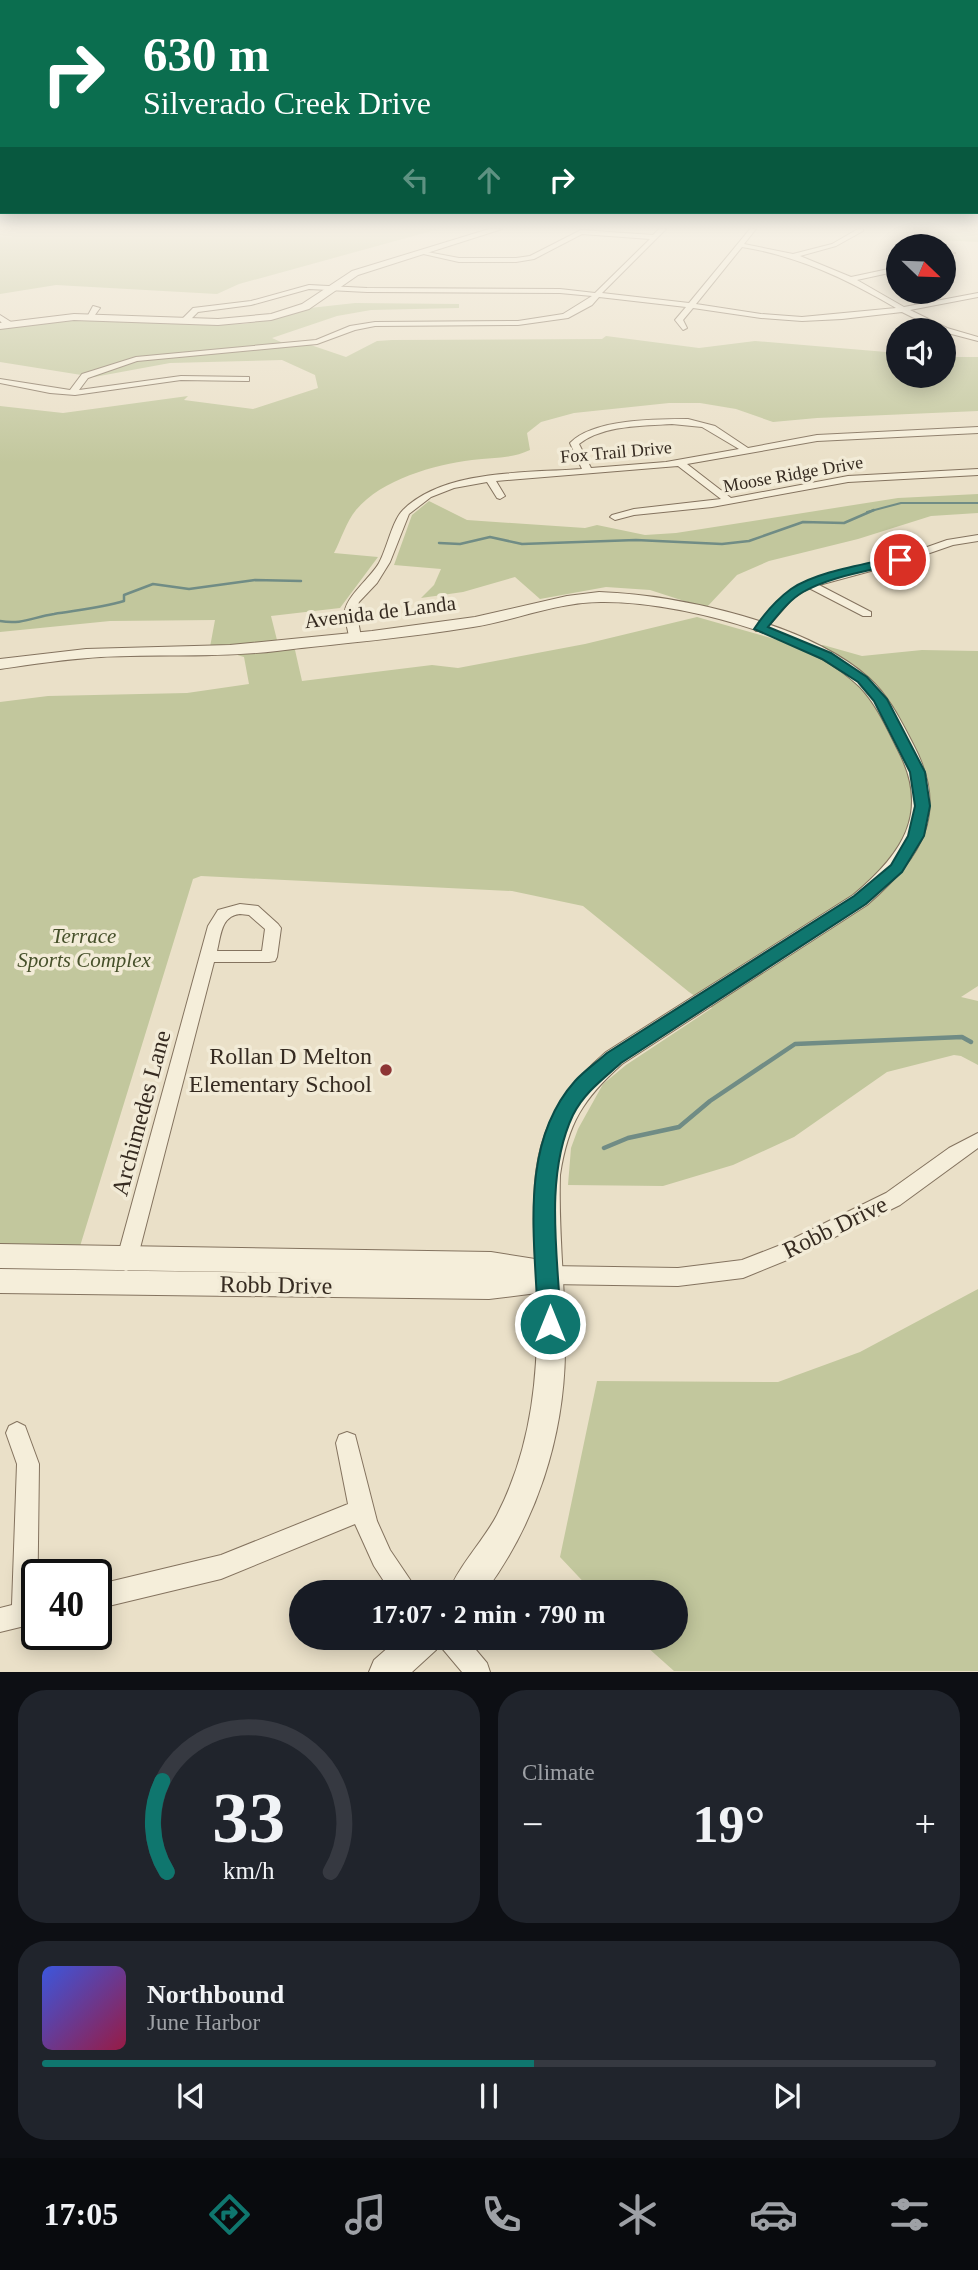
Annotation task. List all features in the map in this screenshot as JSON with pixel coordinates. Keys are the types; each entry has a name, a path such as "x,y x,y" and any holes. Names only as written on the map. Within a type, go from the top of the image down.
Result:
{"street":[{"path":"184,321 196,310 219,307"},
{"path":"3,323 92,313 184,321 239,321 279,315 303,307"},
{"path":"72,393 85,376 136,359 306,343 375,324 544,320 578,311 582,307"},
{"path":"683,328 679,320 689,307"},
{"path":"703,307 802,319 911,307"},
{"path":"896,307 941,329 978,339"},
{"path":"0,381 72,393 181,378 246,379"},
{"path":"588,471 574,443 579,436 597,431 691,422 713,428 746,450"},
{"name":"Fox Trail Drive","path":"355,637 350,610 354,601 386,562 405,513 418,501 440,490 490,479 680,463 817,438 978,430"},
{"path":"680,463 729,501"},
{"name":"Moose Ridge Drive","path":"615,517 634,512 729,501 848,478 978,472"},
{"path":"490,479 500,496"},
{"path":"760,629 788,597 809,584 900,560 951,542 978,538"},
{"path":"809,584 867,614"},
{"name":"Avenida de Landa","path":"0,664 113,652 242,650 476,622 568,600 601,597 662,602 760,629 796,641 827,656 862,680 880,699 918,772 923,806 916,836 897,869 860,900 614,1058 582,1086 565,1110 549,1153 545,1187 550,1371 547,1406 526,1489 504,1534 473,1580"},
{"name":"Archimedes Lane","path":"120,1283 208,956"},
{"name":"Robb Drive","path":"0,1256 491,1264 527,1268 549,1275 678,1277 743,1269 785,1252 909,1190 959,1149 978,1140"},
{"name":"Robb Drive","path":"0,1281 489,1287 529,1284 549,1275"},
{"path":"17,1433 28,1464 29,1559"},
{"path":"347,1443 351,1479 360,1511 372,1542 397,1580"},
{"path":"112,1593 221,1567 360,1511"},
{"path":"0,1619 21,1614"},
{"path":"386,1671 410,1650"},
{"path":"460,1650 478,1671"}],"green space":[{"name":"Terrace Sports Complex","path":"319,307 459,307 371,310 337,316 272,338 283,343 299,341 346,357 377,341 602,339 606,336 699,348 755,341 886,352 886,388 956,388 956,357 978,357 978,411 773,422 736,409 700,403 669,403 574,413 541,422 527,433 530,450 425,470 394,482 367,499 352,515 334,553 378,557 340,608 271,616 277,640 295,650 302,681 432,665 458,668 585,644 697,617 778,640 803,650 823,645 862,656 922,650 978,651 978,986 961,997 978,1001 978,1065 954,1055 887,1072 794,1137 733,1165 663,1186 568,1185 571,1148 578,1129 603,1084 626,1065 712,1008 583,906 512,891 201,876 193,879 77,1256 0,1254 0,702 48,696 187,693 249,684 244,657 210,647 215,620 110,621 0,632 0,406 63,413 188,396 184,400 253,409 318,388 315,375 282,360 170,363 94,377 0,362 0,329 78,319 204,325 244,324 280,318"},
{"path":"978,494 978,513 931,516 858,539 769,561 737,575 706,608 650,590 606,587 540,599 515,577 463,592 421,598 434,585 441,569 394,565 412,515 429,501 467,520 585,528 597,525 645,535 676,533 898,498"},
{"path":"978,1289 978,1671 674,1671 650,1650 688,1650 688,1580 582,1580 560,1557 597,1381 778,1382 860,1352"}],"waterway":[{"path":"873,510 901,503 978,503"},
{"path":"439,543 460,544 490,537 522,544 636,540 722,544 749,541 803,522 844,523 873,510"},
{"path":"867,512 873,510"},
{"path":"0,621 21,621 124,601 124,595 153,584 189,589 255,580 301,581"},
{"path":"604,1148 628,1138 679,1127 710,1101 795,1044 962,1037 971,1042"}],"place":[{"name":"Rollan D Melton Elementary School","path":"386,1070"}],"route":[{"path":"550,1324 545,1187 549,1153 565,1110 582,1086 614,1058 860,900 897,869 916,836 923,806 918,772 880,699 862,680 827,656 786,637 760,629 788,597 809,584 900,560"}]}
